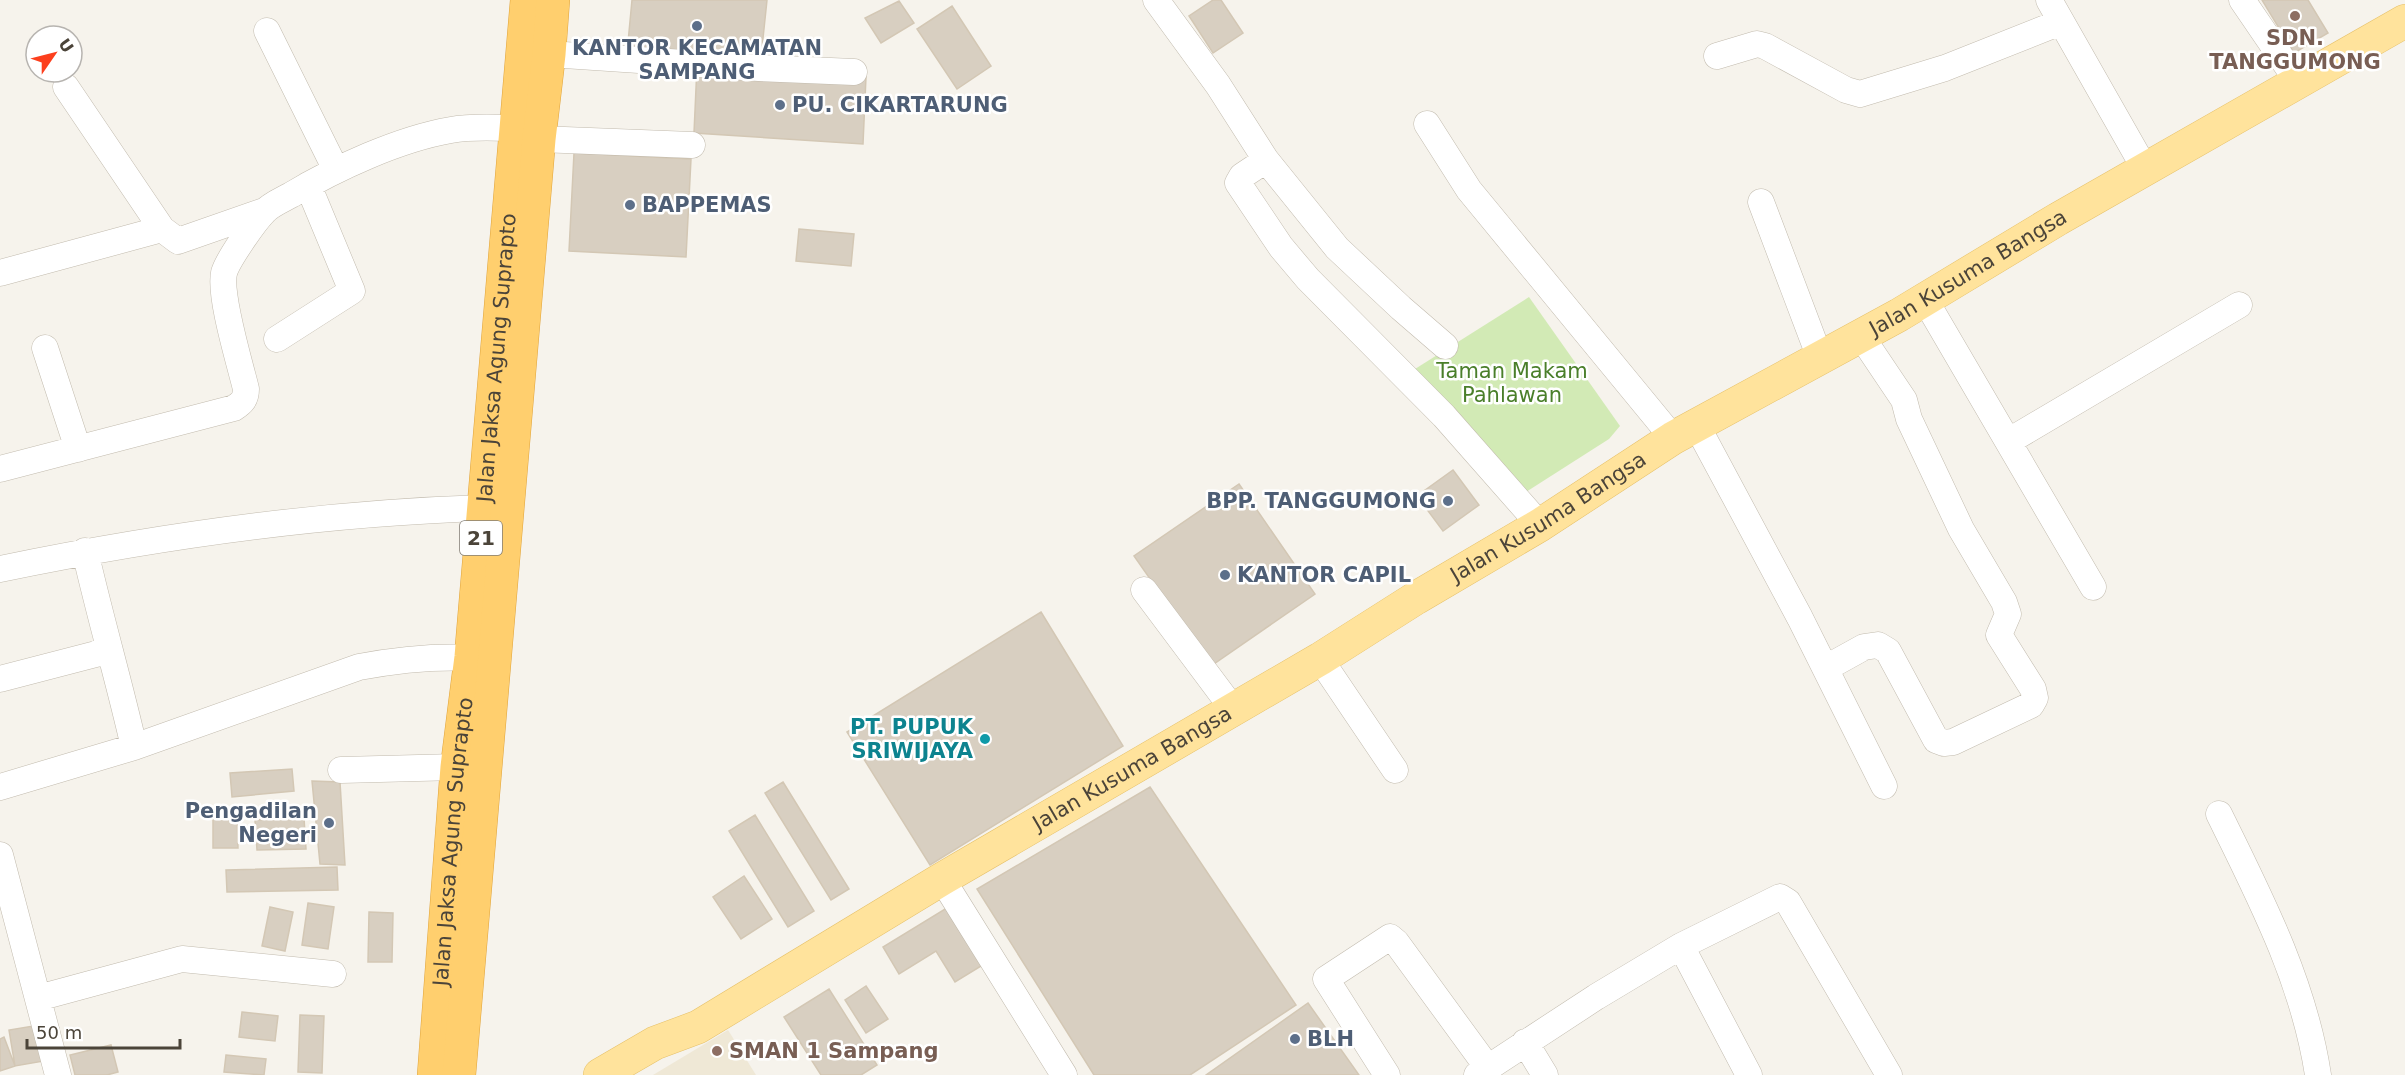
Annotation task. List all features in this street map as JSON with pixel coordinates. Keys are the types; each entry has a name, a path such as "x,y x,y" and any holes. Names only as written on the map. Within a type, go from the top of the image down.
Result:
{"highway":[{"name":"Jalan Jaksa Agung Suprapto","path":"459,1075 482,658 527,134 527,0"},
{"name":"Jalan Jaksa Agung Suprapto","path":"434,1075 457,767 482,658 484,508 527,134 549,54 553,0"}],"main road":[{"name":"Jalan Kusuma Bangsa","path":"600,1075 656,1043 699,1027 942,879 1320,659 1416,598 1540,525 1685,432 1861,336 2145,169 2405,21"},
{"name":"Jalan Kusuma Bangsa","path":"639,1075 665,1060 699,1027"}],"street":[{"path":"1156,0 1218,85 1266,160 1337,248 1445,346"},
{"path":"2242,0 2298,82"},
{"path":"1717,56 1757,44 1765,46 1846,90 1860,94 1945,68 2055,11 2145,169"},
{"path":"267,31 336,170"},
{"path":"549,54 854,72"},
{"path":"66,87 162,229 178,241 264,211 336,170 405,143 450,130 469,127 527,134 692,145"},
{"path":"1427,124 1469,190 1685,432 1826,668 1884,786"},
{"path":"1266,160 1242,176 1239,183 1281,247 1308,279 1437,408 1540,525"},
{"path":"278,339 352,291 308,185"},
{"path":"1761,202 1820,358"},
{"path":"0,469 234,408 243,401 246,389 226,305 223,281 227,264 264,211"},
{"path":"0,273 162,229"},
{"path":"1924,298 2010,441 2093,587"},
{"path":"2010,441 2239,305"},
{"path":"1826,668 1864,647 1878,645 1888,651 1936,740 1944,743 1953,742 2031,705 2035,698 2033,689 1999,635 2008,614 2004,602 1961,529 1909,419 1904,400 1861,336"},
{"path":"45,348 78,448"},
{"path":"0,569 84,551 300,522 433,510 484,508"},
{"path":"84,551 108,648 115,663 134,747"},
{"path":"1144,590 1233,709"},
{"path":"0,679 96,654 108,648"},
{"path":"0,787 134,747 359,667 398,660 482,658"},
{"path":"1320,659 1395,770"},
{"path":"341,770 457,767"},
{"path":"2218,814 2261,898 2296,986 2313,1040 2318,1075"},
{"path":"0,855 58,1075"},
{"path":"942,879 1064,1075"},
{"path":"1387,1075 1326,980 1390,938 1396,942 1482,1071 1680,946 1776,898 1785,899 1889,1075"},
{"path":"1680,946 1749,1075"},
{"path":"38,998 182,959 333,974"},
{"path":"1526,1042 1545,1075"}],"shaded area":[{"name":"SMAN 1 Sampang","path":"728,1030 756,1075 653,1075"}],"green space":[{"name":"Taman Makam Pahlawan","path":"1529,297 1620,426 1609,439 1523,494 1415,369"}],"building":[{"name":"KANTOR KECAMATAN SAMPANG","path":"632,0 767,0 760,67 627,53"},
{"path":"1213,0 1221,0 1243,33 1213,53 1189,16"},
{"name":"SDN. TANGGUMONG","path":"2262,0 2308,0 2328,33 2294,53"},
{"path":"899,1 914,23 881,43 865,18"},
{"path":"952,6 991,66 957,89 917,29"},
{"name":"PU. CIKARTARUNG","path":"697,66 866,77 863,144 694,133"},
{"name":"BAPPEMAS","path":"574,153 691,159 686,257 569,251"},
{"path":"799,229 854,234 851,266 796,261"},
{"name":"BPP. TANGGUMONG","path":"1453,470 1479,505 1443,531 1417,496"},
{"name":"KANTOR CAPIL","path":"1239,484 1315,594 1211,666 1134,556"},
{"name":"PT. PUPUK SRIWIJAYA","path":"1041,612 1123,746 930,865 847,732"},
{"path":"292,769 294,791 232,797 230,773"},
{"name":"Pengadilan Negeri","path":"312,781 340,782 345,865 320,864"},
{"path":"783,782 849,889 831,900 765,793"},
{"path":"1150,787 1296,1005 1190,1075 1094,1075 977,889"},
{"path":"213,813 237,813 238,848 213,848"},
{"path":"755,815 814,911 788,927 729,831"},
{"path":"304,818 306,849 257,850 255,820"},
{"path":"337,867 338,890 227,892 226,870"},
{"path":"744,876 772,919 741,939 713,897"},
{"path":"308,903 334,907 328,949 302,945"},
{"path":"950,906 986,963 955,982 936,951 899,974 883,947"},
{"path":"270,907 293,912 285,951 262,946"},
{"path":"369,912 393,913 392,962 368,962"},
{"path":"866,986 888,1019 866,1033 845,1000"},
{"path":"829,989 877,1065 861,1075 821,1075 784,1017"},
{"name":"BLH","path":"1308,1003 1359,1075 1206,1075"},
{"path":"242,1012 278,1016 275,1041 239,1037"},
{"path":"300,1015 324,1016 322,1073 298,1072"},
{"path":"39,1025 44,1061 15,1066 9,1030"},
{"path":"4,1037 15,1066 0,1071 0,1039"},
{"path":"111,1045 118,1072 107,1075 75,1075 70,1055"},
{"path":"226,1055 266,1059 264,1075 224,1072"}],"place":[{"name":"SDN. TANGGUMONG","path":"2295,16"},
{"name":"KANTOR KECAMATAN SAMPANG","path":"697,26"},
{"name":"PU. CIKARTARUNG","path":"780,105"},
{"name":"BAPPEMAS","path":"630,205"},
{"name":"BPP. TANGGUMONG","path":"1448,501"},
{"name":"KANTOR CAPIL","path":"1225,575"},
{"name":"PT. PUPUK SRIWIJAYA","path":"985,739"},
{"name":"Pengadilan Negeri","path":"329,823"},
{"name":"BLH","path":"1295,1039"},
{"name":"SMAN 1 Sampang","path":"717,1051"}]}
